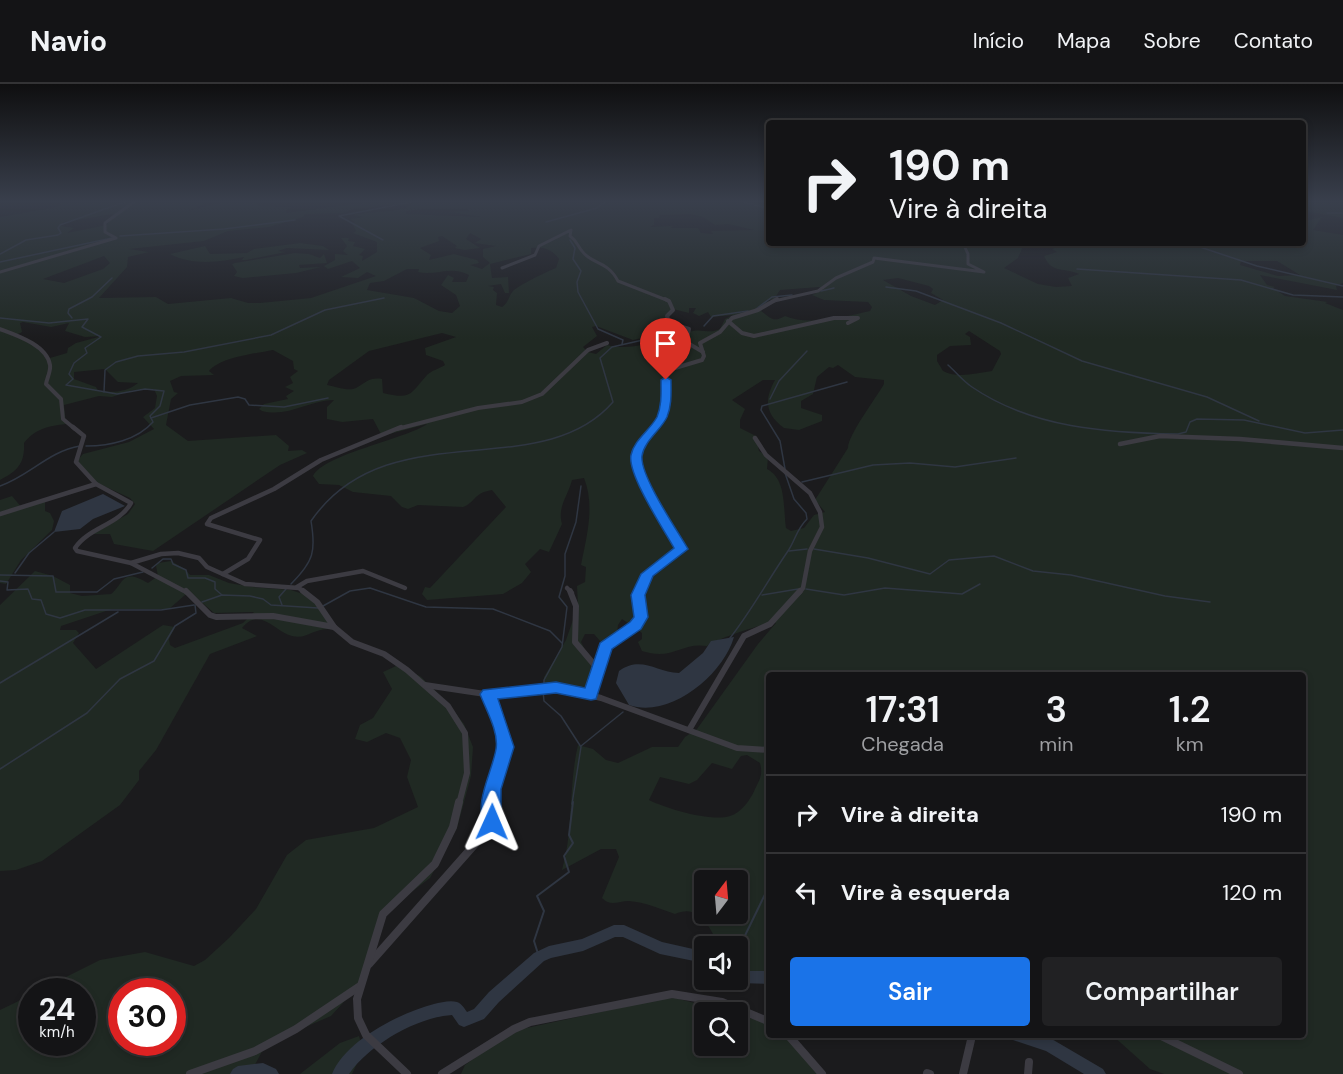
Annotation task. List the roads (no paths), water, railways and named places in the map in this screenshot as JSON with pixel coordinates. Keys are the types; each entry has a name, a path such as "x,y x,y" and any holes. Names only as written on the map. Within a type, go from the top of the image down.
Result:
{"street":[{"path":"0,272 85,247"},
{"path":"502,268 535,255 538,247"},
{"path":"580,247 582,252 612,269 618,280 669,301 673,310 667,316 669,323 689,329 686,342 703,352"},
{"path":"591,695 597,668 607,644 639,620 641,614 638,595 648,574 681,549 648,493 636,458 640,447 662,417 668,385 664,372 700,361 704,357 701,342 720,332 728,321 778,299 818,291 824,283 858,271 873,262 874,258 984,272 968,264 968,254 965,247"},
{"path":"728,321 742,333 754,336 834,318 858,318 848,323"},
{"path":"0,329 33,345 50,363 46,384 59,394 64,404 63,419 84,436 76,462 96,484 130,500 130,508 80,540 75,548 80,553 131,563 184,590 210,615 216,617 273,616 334,627"},
{"path":"223,574 248,559 260,540 207,524 211,518 274,489 321,460 401,427 478,408 522,402 547,392 588,350 607,343"},
{"path":"1120,444 1160,436 1240,438 1343,448"},
{"path":"689,729 744,636 772,623 804,586 810,551 822,526 820,512 810,494 766,455 755,438"},
{"path":"0,514 96,484"},
{"path":"131,563 154,555 178,553 199,558 207,567 245,584 297,587 310,595 334,627 352,642 387,656 425,686 461,724 467,742 467,773 459,809 440,855 420,880 386,908 360,986 356,1008 366,1035 407,1074"},
{"path":"297,587 307,581 363,571 405,588"},
{"path":"567,588 573,592 577,603 573,625 575,642 597,668"},
{"path":"425,686 488,694 543,688 591,695 737,747 766,750"},
{"path":"368,965 387,946 429,893 491,826 493,786 505,747 503,733 488,694"},
{"path":"190,1074 276,1040 334,1006 360,986"},
{"path":"442,1074 451,1072 514,1029 530,1022 672,994 686,994 715,1000 750,1011 766,1020"},
{"path":"791,1038 822,1074"},
{"path":"1165,1038 1239,1074"},
{"path":"963,1074 971,1040"},
{"path":"1028,1074 1029,1062"}],"water":[{"path":"103,494 125,506 93,519 80,529 54,532 62,511"},
{"path":"734,637 719,666 707,679 677,700 661,706 645,708 629,705 616,683 619,671 634,664 679,673 703,653 711,641"}],"waterway":[{"path":"0,254 13,247"},
{"path":"0,262 69,247"},
{"path":"574,247 573,259 581,271 577,282 578,292 598,329 623,340 622,344"},
{"path":"1201,247 1257,266 1343,286"},
{"path":"1077,269 1241,280 1293,295 1343,297"},
{"path":"72,318 68,313 69,309 92,297 112,278"},
{"path":"886,287 916,291 1001,323 1082,361 1207,397 1259,421"},
{"path":"821,291 834,288"},
{"path":"756,309 772,297 792,295"},
{"path":"104,392 105,370 116,362 138,356 184,352 271,335 325,310 384,298"},
{"path":"704,326 713,316 748,311"},
{"path":"0,318 49,323 88,319 82,327 101,337 85,348 87,353 74,363 69,374 73,379 66,385 104,392"},
{"path":"291,584 305,569 312,555 311,521 343,487 380,467 421,457 546,440 582,427 613,402 600,358 612,347 687,330"},
{"path":"770,399 779,381 807,351"},
{"path":"948,365 969,385 995,401 1020,412 1071,426 1097,430 1178,434 1186,432 1190,422 1197,419 1244,420 1305,433 1343,430"},
{"path":"785,469 780,441 761,410 762,406 847,382"},
{"path":"104,392 117,394 145,389 164,391 160,406 150,416 151,418"},
{"path":"151,418 190,405 238,397 245,399 249,405 284,407 328,398"},
{"path":"86,446 104,445 131,438 153,422 151,418"},
{"path":"0,486 58,453 80,446"},
{"path":"802,482 873,465 910,463 955,467 1016,458"},
{"path":"730,638 753,606 807,519 806,513 794,499 785,473"},
{"path":"544,686 544,680 562,647 567,607 559,597 565,576 565,554 576,522 581,486"},
{"path":"15,573 29,553 54,532"},
{"path":"789,551 807,549"},
{"path":"814,549 868,558 930,574 949,560 994,556 1033,571 1071,575 1165,596 1210,602"},
{"path":"152,568 163,559 171,559 173,564 186,570 188,578 205,578 215,582 215,589 222,595"},
{"path":"0,575 53,576 56,592 97,592 114,579 143,572"},
{"path":"0,581 8,582 7,590 28,589 32,599 41,600 46,614 60,618 85,610 161,610 194,605"},
{"path":"806,589 844,595 885,588 962,594 980,584"},
{"path":"323,606 350,591 370,588 426,607 493,609 550,631 562,643"},
{"path":"282,605 279,597 286,589"},
{"path":"762,595 798,589"},
{"path":"202,602 222,595"},
{"path":"222,595 250,596 263,599 271,605 318,608"},
{"path":"0,769 87,713 120,679 154,661 175,626 196,613 195,605"},
{"path":"0,683 118,612"},
{"path":"543,691 544,701 561,716 581,747 572,804"},
{"path":"581,746 623,712"},
{"path":"539,957 534,941 544,911 537,896 569,872 564,856 573,843 569,835 573,802"},
{"path":"745,936 766,892"},
{"path":"340,1074 359,1051 408,1020 441,1009 455,1008 464,1020 479,1014 494,997 539,957 549,952 583,945 614,931 624,931 660,948 694,954"},
{"path":"748,977 766,978"},
{"path":"1028,1038 1050,1045 1098,1074"},
{"path":"238,1074 263,1071 271,1074"}]}
